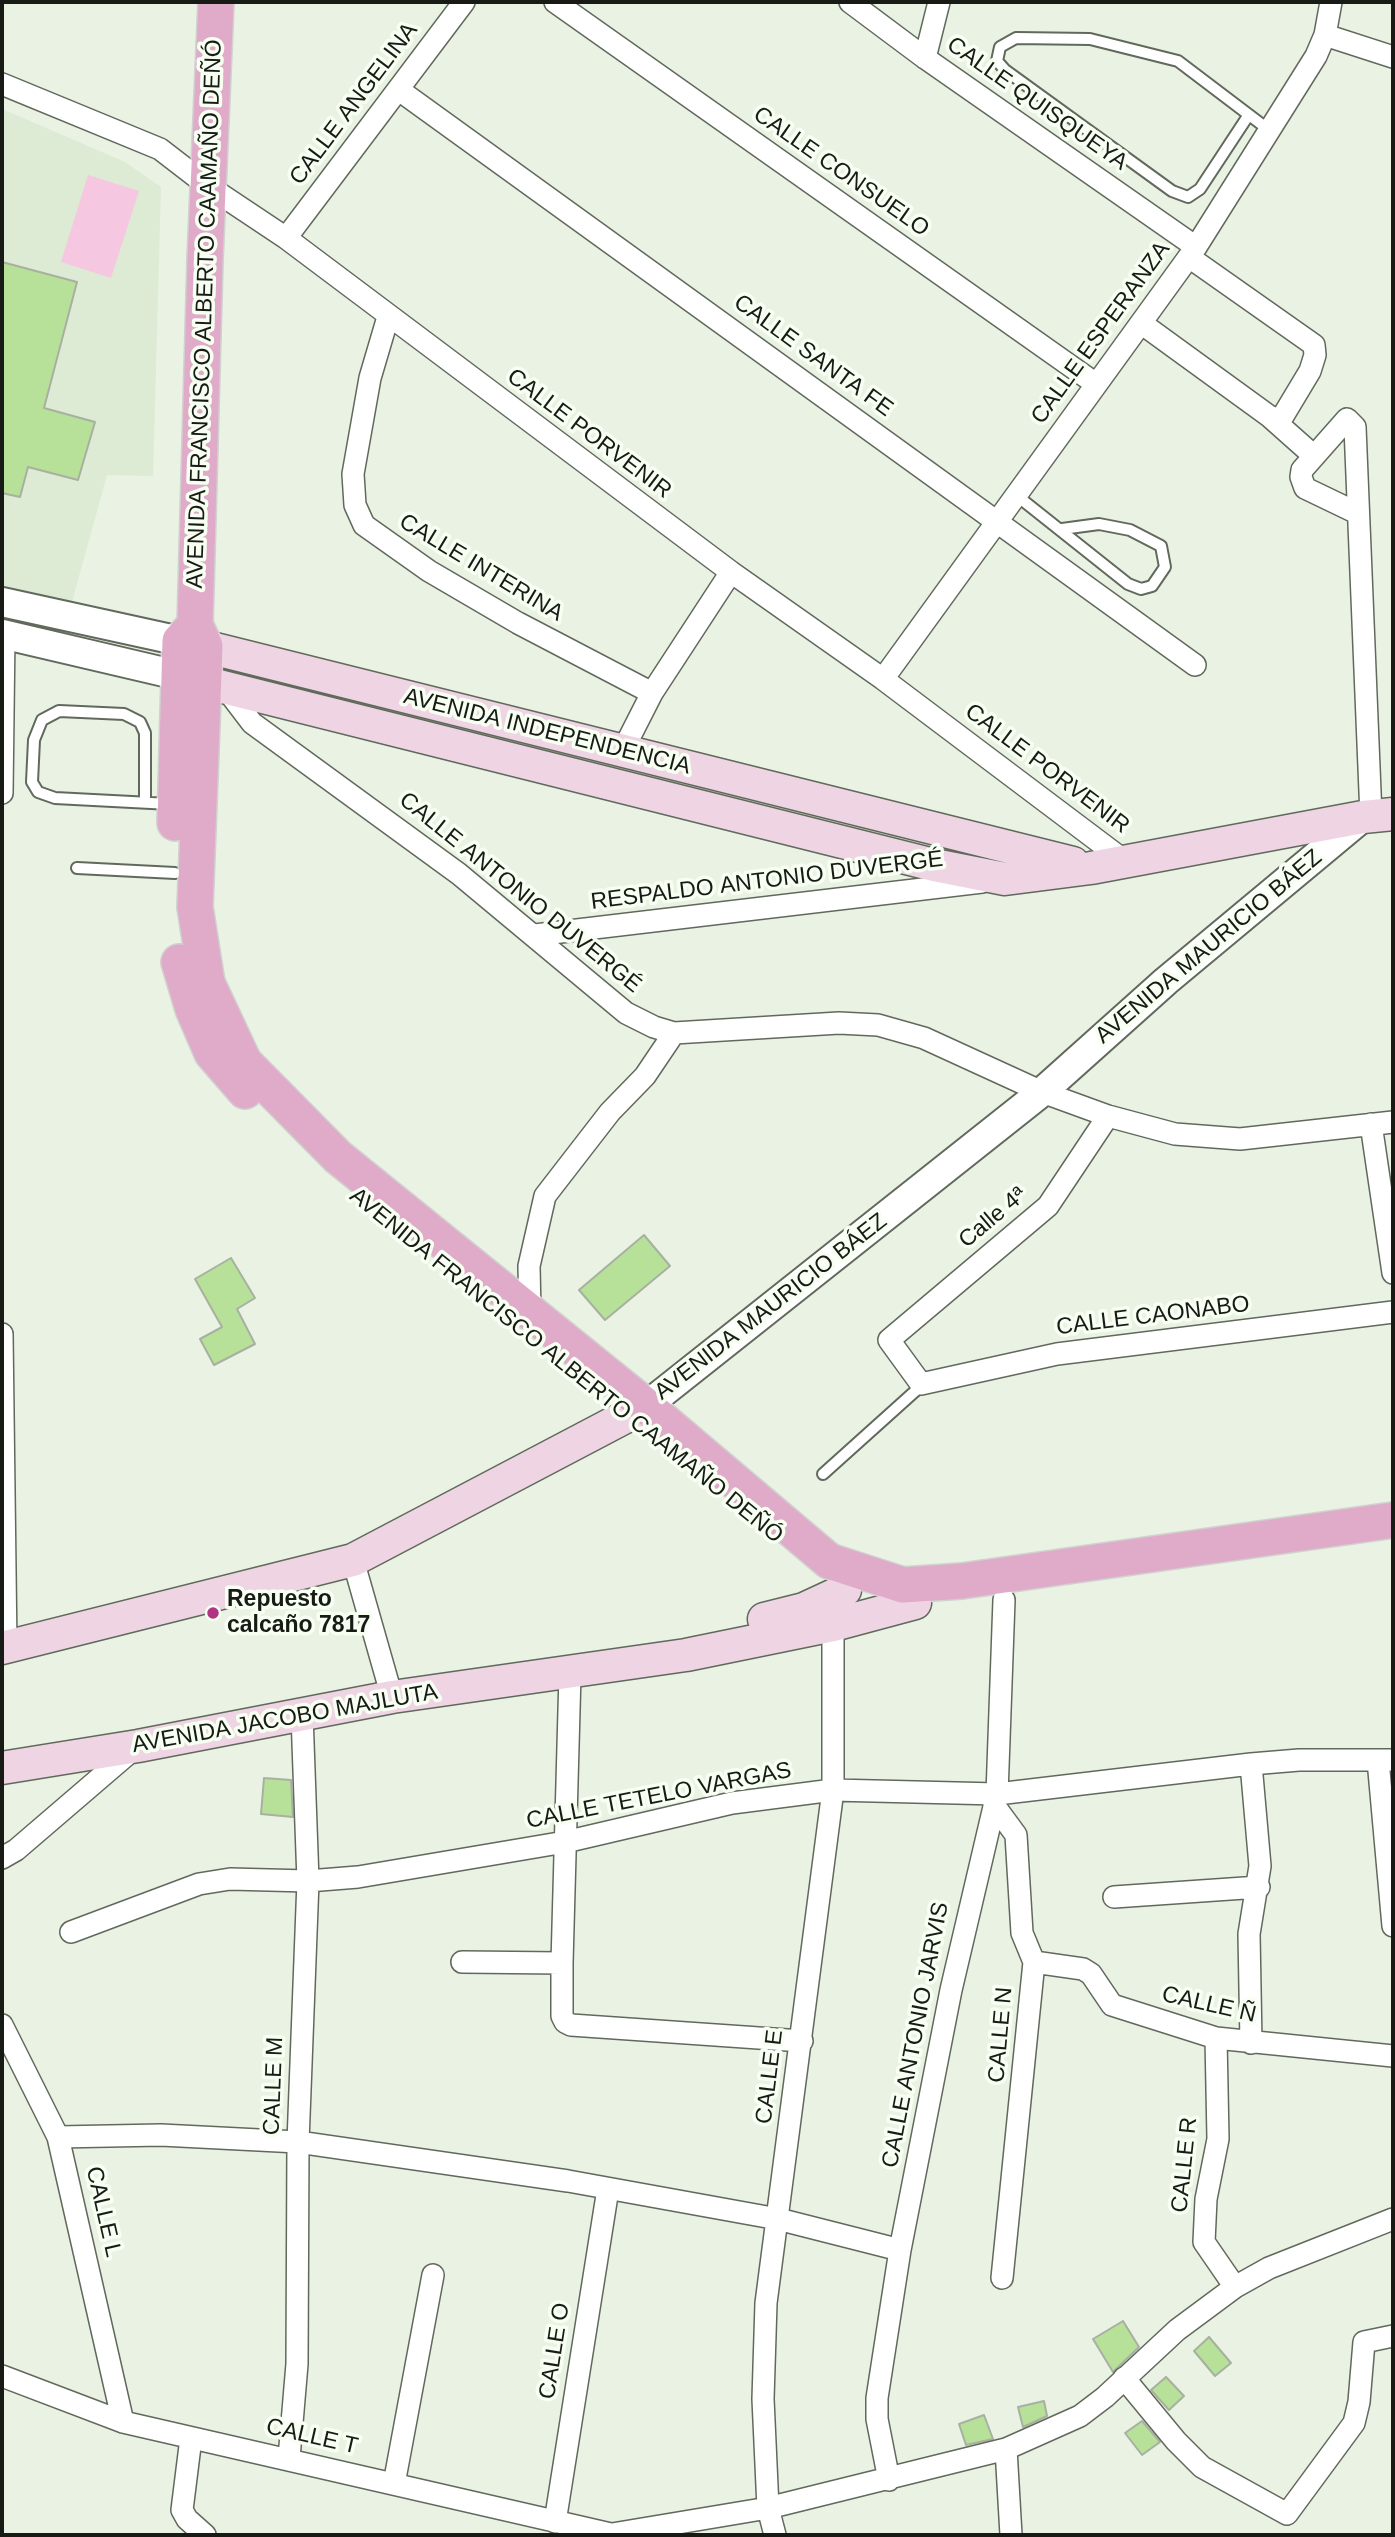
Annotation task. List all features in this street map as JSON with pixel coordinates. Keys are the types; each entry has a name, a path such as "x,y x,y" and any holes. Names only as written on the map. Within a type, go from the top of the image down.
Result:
{"main road":[{"name":"AVENIDA FRANCISCO ALBERTO CAAMAÑO DEÑÓ","path":"216,2 193,637 201,681 195,907 207,983 244,1062 338,1157 530,1312 634,1412 845,1590 877,1602 1004,1600 1393,1537"},
{"name":"AVENIDA INDEPENDENCIA","path":"193,637 623,750 1091,868"},
{"name":"AVENIDA FRANCISCO ALBERTO CAAMAÑO DEÑÓ","path":"201,681 160,803 175,873 176,951 192,1009 212,1053 249,1096 338,1181 829,1561 903,1586 962,1581 1393,1520"},
{"name":"AVENIDA INDEPENDENCIA","path":"201,681 921,862 1005,879 1091,868 1376,816"},
{"name":"AVENIDA MAURICIO BÁEZ","path":"4,1648 353,1560 634,1412"},
{"name":"AVENIDA JACOBO MAJLUTA","path":"570,1674 675,1639 804,1609 845,1590"},
{"name":"AVENIDA JACOBO MAJLUTA","path":"2,1768 392,1697 570,1674 686,1655 833,1625 915,1603"}],"street":[{"name":"CALLE ANGELINA","path":"286,238 464,2"},
{"name":"CALLE CONSUELO","path":"555,2 1096,384"},
{"name":"CALLE QUISQUEYA","path":"850,2 1193,252 1314,345 1315,355 1310,371 1283,416 1277,419 1269,416"},
{"path":"925,58 939,2"},
{"name":"CALLE ESPERANZA","path":"883,679 1193,252 1316,56 1325,35 1331,2"},
{"path":"1325,35 1393,57"},
{"name":"CALLE PORVENIR","path":"2,84 160,149 208,186 286,238 731,572 883,679 1126,862"},
{"name":"CALLE SANTA FE","path":"399,90 1195,665"},
{"name":"CALLE INTERINA","path":"388,317 370,378 353,474 355,505 364,525 429,571 473,597 652,693"},
{"path":"1141,323 1269,416 1314,456"},
{"path":"1357,513 1305,488 1302,470 1343,420 1352,421 1356,427 1357,513 1376,816"},
{"path":"623,750 652,693 731,572"},
{"name":"AVENIDA INDEPENDENCIA","path":"2,602 193,637"},
{"path":"2,793 3,634"},
{"name":"AVENIDA INDEPENDENCIA","path":"3,634 201,681"},
{"name":"CALLE ANTONIO DUVERGÉ","path":"201,681 252,723 353,794 536,935 626,1013 674,1034 839,1023 878,1025 924,1038 1042,1092 1108,1116 1175,1134 1240,1139 1393,1122"},
{"name":"AVENIDA MAURICIO BÁEZ","path":"634,1412 1042,1092 1166,981 1376,816"},
{"name":"RESPALDO ANTONIO DUVERGÉ","path":"536,935 1005,879"},
{"path":"530,1312 529,1266 545,1196 610,1112 645,1076 674,1034"},
{"name":"Calle 4ª","path":"922,1385 889,1341 1048,1206 1108,1116"},
{"path":"1371,1125 1393,1273"},
{"name":"CALLE CAONABO","path":"922,1385 1057,1354 1393,1312"},
{"path":"2,1334 4,1648"},
{"path":"353,1560 392,1697"},
{"name":"CALLE ANTONIO JARVIS","path":"889,2480 876,2409 900,2250 951,1990 996,1799 1004,1600"},
{"name":"CALLE E","path":"775,2535 768,2508 763,2399 766,2303 833,1790 833,1625"},
{"path":"570,1674 562,2016 571,2025 802,2041"},
{"name":"CALLE M","path":"289,2458 297,2364 298,2142 308,1881 302,1715"},
{"path":"2,1858 16,1850 138,1745"},
{"path":"1385,1760 1393,1926"},
{"name":"CALLE TETELO VARGAS","path":"71,1932 199,1884 230,1879 308,1881 358,1877 565,1842 732,1803 833,1790 996,1799 1251,1764 1385,1760"},
{"path":"1251,1764 1261,1866 1249,1934 1251,2043"},
{"name":"CALLE N","path":"996,1799 1016,1835 1022,1933 1034,1962 1002,2278"},
{"path":"1114,1897 1259,1887"},
{"path":"462,1962 562,1963"},
{"name":"CALLE Ñ","path":"1034,1962 1083,1969 1091,1974 1112,2006 1216,2038 1393,2056"},
{"name":"CALLE L","path":"2,2025 58,2137 123,2422"},
{"name":"CALLE R","path":"1216,2038 1217,2146 1206,2199 1204,2242 1235,2287"},
{"path":"58,2137 161,2135 298,2142 608,2189 778,2219 900,2250"},
{"name":"CALLE O","path":"555,2522 608,2189"},
{"path":"614,2535 768,2508 1006,2449 1080,2416 1177,2330 1235,2287 1269,2268 1393,2219"},
{"path":"394,2484 433,2274"},
{"path":"1124,2378 1176,2441 1202,2467 1287,2514 1354,2423 1359,2402 1364,2342 1393,2336"},
{"name":"CALLE T","path":"2,2376 123,2422 289,2458 614,2535"},
{"path":"191,2438 182,2510 187,2519 205,2535"},
{"path":"1006,2449 1011,2535"}],"lane":[{"path":"1248,116 1199,189 1188,197 1172,191 1005,70 998,61 1000,47 1016,38 1090,39 1178,61 1269,131"},
{"path":"1016,495 1128,584 1141,589 1153,586 1165,567 1161,546 1130,530 1099,524 1062,529"},
{"path":"59,711 124,714 140,722 145,733 160,803 55,798 38,792 32,782 34,740 42,720 59,711"},
{"path":"76,868 175,873"},
{"path":"823,1474 922,1385"}],"shaded area":[{"path":"2,109 125,162 161,187 153,476 107,475 70,609 2,592"},
{"path":"88,175 139,191 111,278 61,262"}],"building":[{"path":"2,262 77,282 44,408 95,422 78,480 28,467 20,497 2,493"},
{"path":"644,1235 670,1266 605,1320 579,1290"},
{"path":"231,1258 255,1298 237,1309 255,1344 214,1365 200,1339 222,1327 195,1279"},
{"path":"264,1778 291,1780 293,1817 261,1814"},
{"path":"1123,2321 1139,2347 1113,2372 1093,2339"},
{"path":"1209,2337 1231,2363 1215,2376 1194,2351"},
{"path":"1166,2377 1184,2396 1169,2410 1151,2390"},
{"path":"1044,2401 1047,2416 1023,2427 1018,2407"},
{"path":"984,2415 993,2439 966,2445 959,2424"},
{"path":"1142,2421 1160,2442 1142,2455 1125,2433"}],"place":[{"name":"Repuesto calcaño 7817","path":"213,1613"}]}
